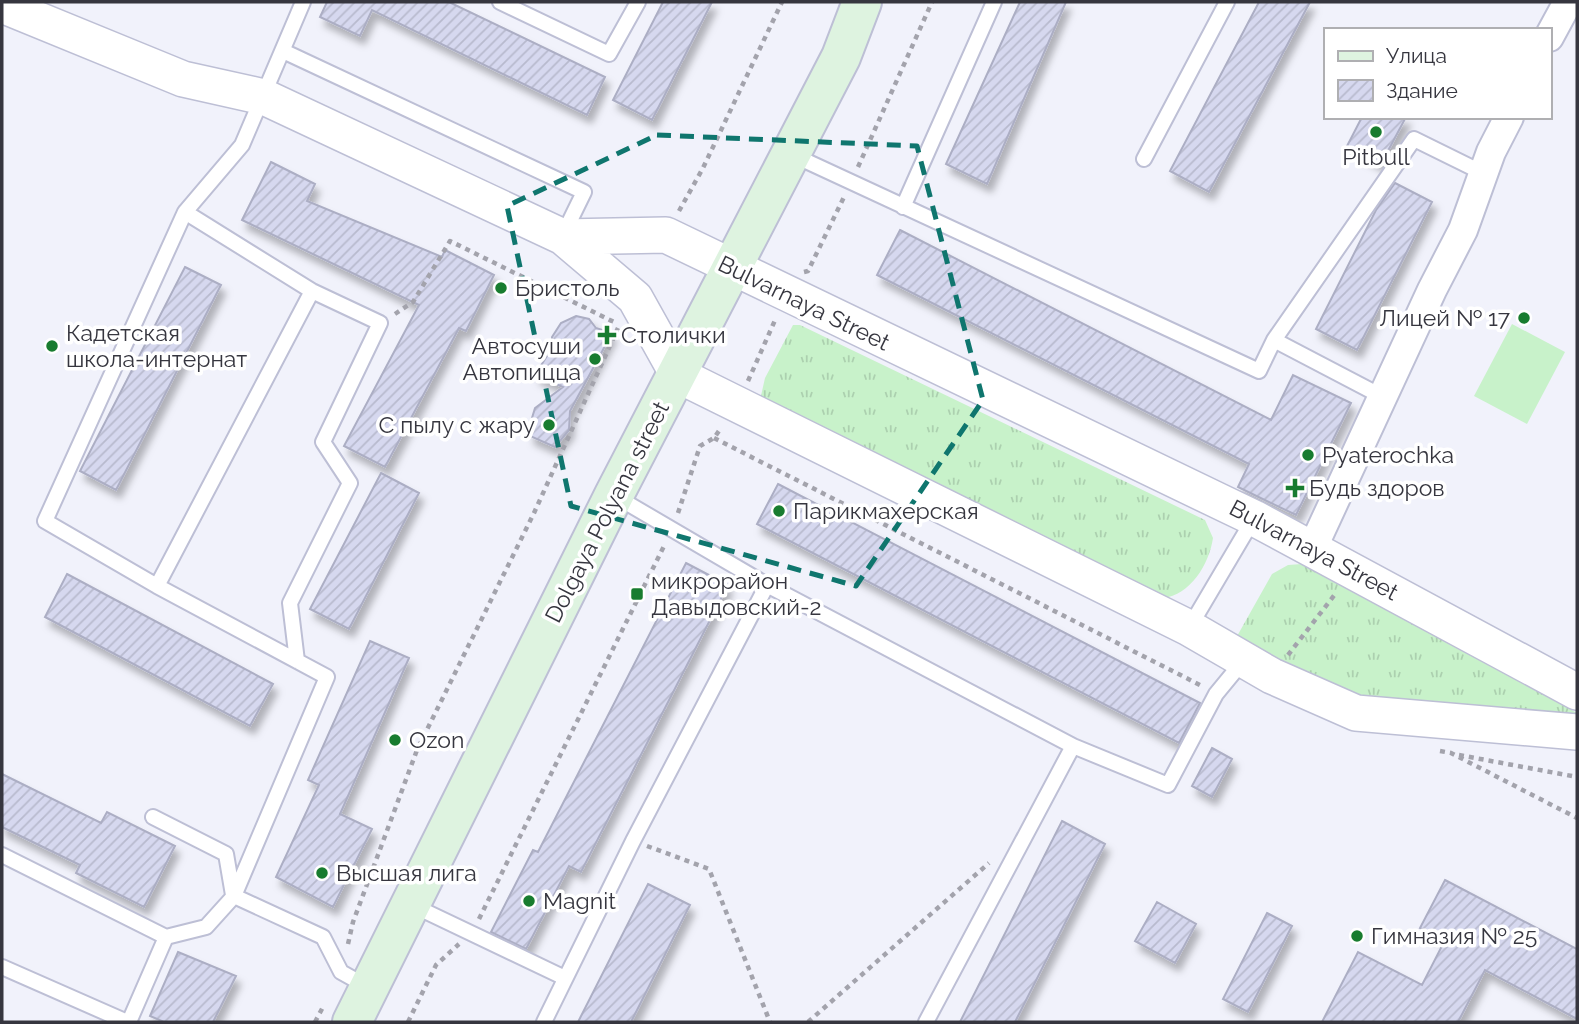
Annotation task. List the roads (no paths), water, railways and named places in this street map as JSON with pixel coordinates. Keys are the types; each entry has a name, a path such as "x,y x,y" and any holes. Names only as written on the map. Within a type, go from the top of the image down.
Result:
{"main road":[{"name":"Dolgaya Polyana street","path":"352,1022 355,980 411,904 614,495 678,375 788,153 841,57 862,2"}],"street":[{"name":"Bulvarnaya Street","path":"2,5 183,79 264,97 563,237 666,235 1313,547 1577,692"},
{"path":"1551,34 1569,11"},
{"path":"1313,547 1463,230 1483,173 1508,119"},
{"path":"563,237 678,375 1189,628 1245,659 1356,713 1577,732"}],"lane":[{"path":"2,855 166,937 206,927 234,896 327,677 157,586 45,521 185,212 242,145 303,2"},
{"path":"500,2 609,54 639,2"},
{"path":"903,206 995,2"},
{"path":"1144,159 1227,2"},
{"path":"283,51 584,192 563,237"},
{"path":"788,153 1259,371 1274,340 1414,139 1483,173"},
{"path":"185,212 312,291 380,323 323,442 350,484 290,603 297,661"},
{"path":"157,586 312,291"},
{"path":"1274,340 1383,397"},
{"path":"614,495 673,527 767,585 1073,746 1168,786 1216,694 1245,659"},
{"path":"1189,628 1254,518"},
{"path":"544,1022 634,841 767,585"},
{"path":"926,1022 1073,746"},
{"path":"153,817 226,854 234,896"},
{"path":"234,896 323,937 355,980"},
{"path":"411,904 565,978"},
{"path":"2,967 128,1022 166,937"}],"place":[{"name":"Pitbull","path":"1376,132"},
{"name":"Бристоль","path":"501,288"},
{"name":"Лицей № 17","path":"1524,318"},
{"name":"Столички","path":"607,335"},
{"name":"Кадетская школа-интернат","path":"52,346"},
{"name":"Автосуши Автопицца","path":"595,359"},
{"name":"C пылу с жару","path":"549,425"},
{"name":"Pyaterochka","path":"1308,455"},
{"name":"Будь здоров","path":"1295,488"},
{"name":"Парикмахерская","path":"779,511"},
{"name":"микрорайон Давыдовский-2","path":"637,594"},
{"name":"Ozon","path":"395,740"},
{"name":"Высшая лига","path":"322,873"},
{"name":"Magnit","path":"529,901"},
{"name":"Гимназия № 25","path":"1357,936"}]}
